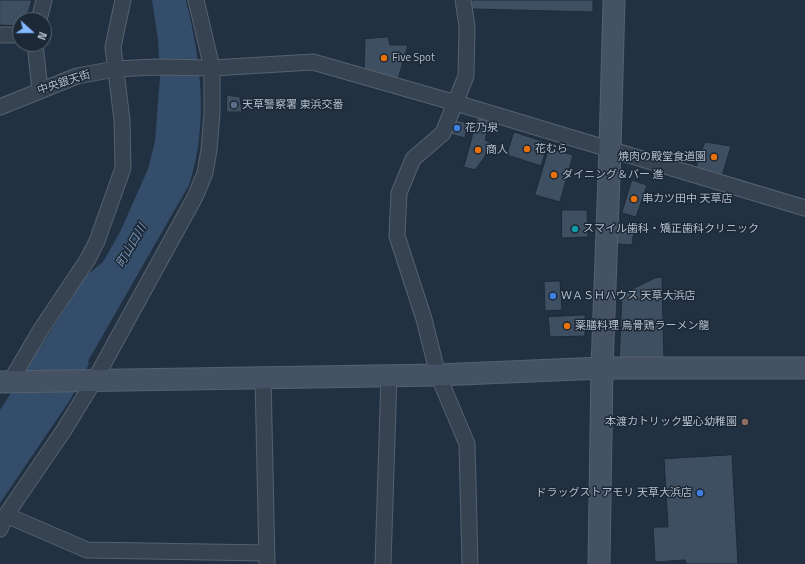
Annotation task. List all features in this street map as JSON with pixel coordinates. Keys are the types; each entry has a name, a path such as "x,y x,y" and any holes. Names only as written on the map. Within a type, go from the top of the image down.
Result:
{"street":[{"path":"41,12 44,0"},
{"path":"9,382 40,331 88,260 97,241 123,168 122,120 113,47 123,0"},
{"path":"196,0 209,68 212,113 209,150 205,173 195,197 64,430 3,522 86,557 267,559 262,377"},
{"path":"463,0 467,26 466,76 443,132 412,160 399,193 397,236 424,319 438,375 467,444 470,564"},
{"path":"599,564 602,368 614,0"},
{"path":"0,34 12,35"},
{"path":"37,52 40,90"},
{"name":"中央銀天街","path":"0,107 77,76 115,69 155,67 209,68 313,62 456,103 805,208"},
{"path":"9,382 90,382 262,377 438,375 602,368 805,368"},
{"path":"383,564 389,376"}],"water":[{"name":"町山口川","path":"152,0 186,0 196,46 201,92 201,116 195,162 189,185 88,361 89,364 70,400 0,503 0,410 87,275 103,262 120,232 148,169 155,141 160,77 158,39"}],"building":[{"path":"0,0 32,0 28,12 12,12 12,26 0,25"},
{"path":"472,0 593,0 593,12 472,9"},
{"name":"Five Spot","path":"388,37 390,45 408,45 398,79 364,70 365,39"},
{"name":"天草警察署 東浜交番","path":"227,95 240,97 242,112 227,112"},
{"name":"商人","path":"478,116 490,121 485,140 491,143 484,158 475,170 464,167"},
{"name":"花乃泉","path":"453,119 468,123 465,138 446,133"},
{"name":"花むら","path":"514,132 548,143 541,166 507,155"},
{"name":"焼肉の殿堂食道園","path":"705,142 731,146 722,176 696,168"},
{"name":"ダイニング＆バー 進","path":"549,148 573,155 560,202 535,195"},
{"name":"串カツ田中 天草店","path":"632,180 647,185 636,217 622,213"},
{"name":"スマイル歯科・矯正歯科クリニック","path":"562,210 587,210 588,237 562,238"},
{"path":"617,227 634,229 632,245 617,244"},
{"path":"662,277 664,362 619,363 622,294 655,278"},
{"name":"ＷＡＳＨハウス 天草大浜店","path":"560,281 562,310 545,311 544,282"},
{"name":"薬膳料理 烏骨鶏ラーメン龍","path":"585,315 585,336 550,337 548,317"},
{"name":"ドラッグストアモリ 天草大浜店","path":"732,455 738,564 686,564 685,560 655,562 653,527 668,527 664,459"}],"place":[{"name":"Five Spot","path":"384,58"},
{"name":"天草警察署 東浜交番","path":"234,105"},
{"name":"花乃泉","path":"457,128"},
{"name":"花むら","path":"527,149"},
{"name":"商人","path":"478,150"},
{"name":"焼肉の殿堂食道園","path":"714,157"},
{"name":"ダイニング＆バー 進","path":"554,175"},
{"name":"串カツ田中 天草店","path":"634,199"},
{"name":"スマイル歯科・矯正歯科クリニック","path":"575,229"},
{"name":"ＷＡＳＨハウス 天草大浜店","path":"553,296"},
{"name":"薬膳料理 烏骨鶏ラーメン龍","path":"567,326"},
{"name":"本渡カトリック聖心幼稚園","path":"745,422"},
{"name":"ドラッグストアモリ 天草大浜店","path":"700,493"}]}
